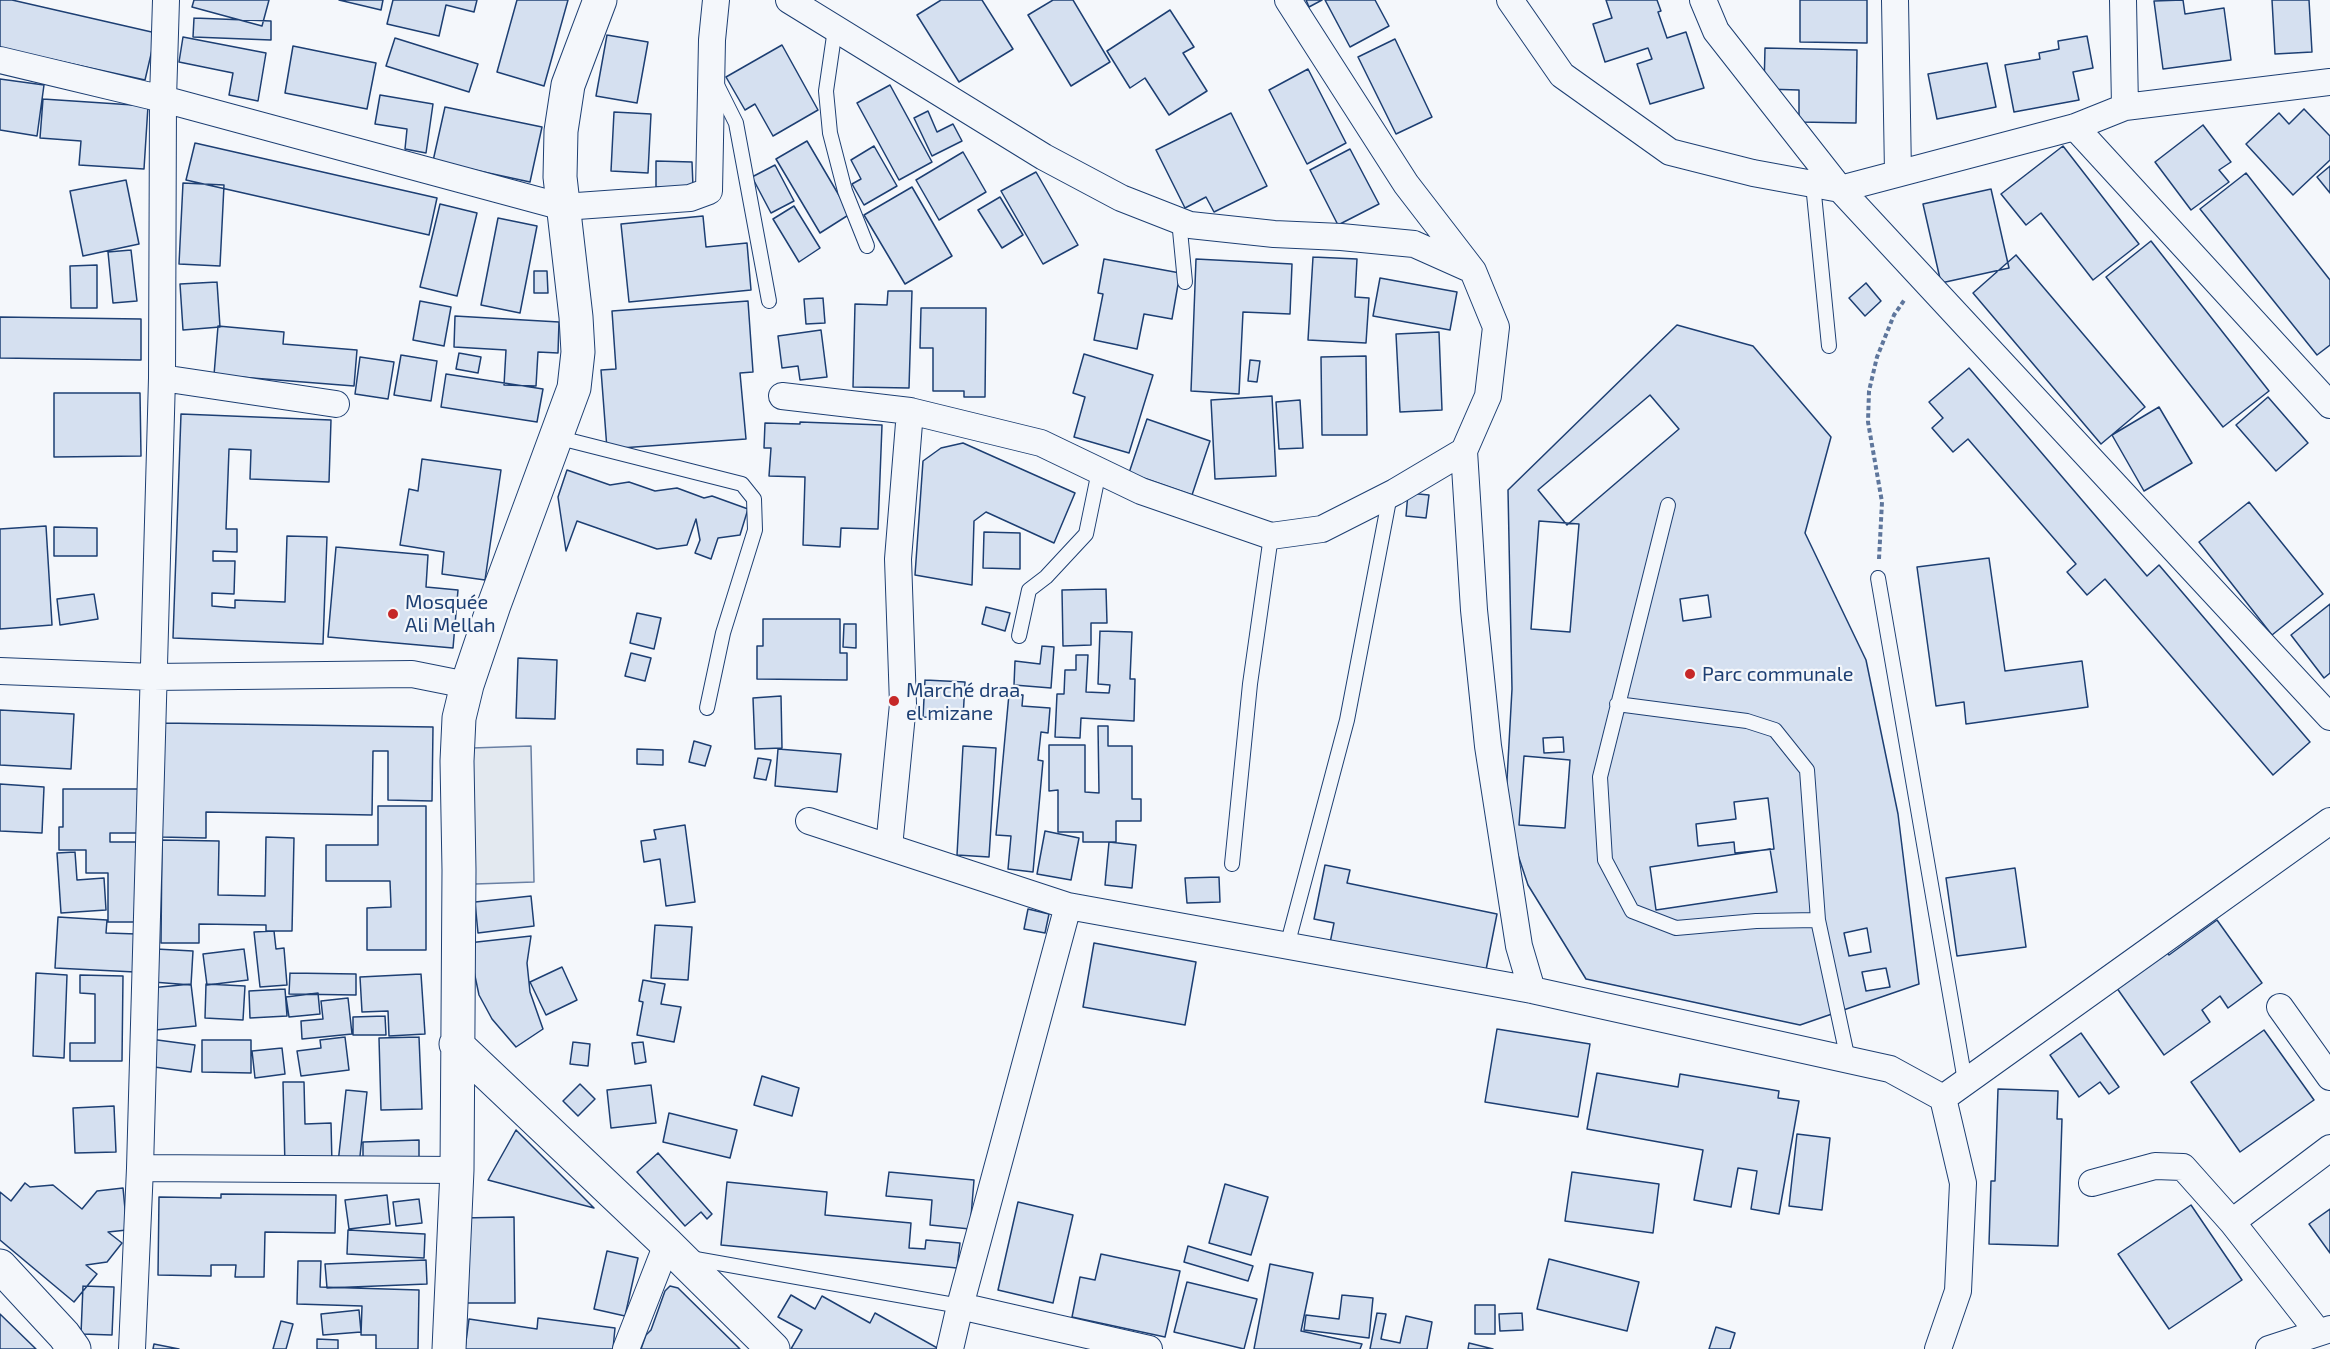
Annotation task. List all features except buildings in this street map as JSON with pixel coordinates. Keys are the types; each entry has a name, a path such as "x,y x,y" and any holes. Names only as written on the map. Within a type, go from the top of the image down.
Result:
{"main road":[{"path":"449,1349 457,1170 456,1044 459,870 457,761 459,718 467,685 494,605 574,388 578,352 560,177 561,131 568,85 600,0"},
{"path":"456,1044 673,1250 773,1349"},
{"path":"0,1266 64,1335 74,1349"}],"street":[{"path":"132,1349 140,1168 162,378 163,99 166,0"},
{"path":"0,60 163,99 563,207 690,198 709,191 716,0"},
{"path":"789,0 1044,157 1121,198 1190,225 1251,232 1414,244 1473,271"},
{"path":"1288,0 1406,184 1473,271 1497,327 1488,396 1464,451 1474,610 1488,746 1519,946 1532,990"},
{"path":"1510,0 1562,75 1670,152 1753,173 1840,189 2075,127 2125,106 2330,82"},
{"path":"1703,0 1716,31 1840,189 2330,717"},
{"path":"1895,0 1898,173"},
{"path":"2123,0 2125,106"},
{"path":"2075,127 2330,405"},
{"path":"162,378 336,404"},
{"path":"782,396 910,411 1041,443 1141,490 1271,536 1322,529 1390,495 1464,451"},
{"path":"889,847 903,704 898,559 910,411"},
{"path":"0,671 153,677 412,674 467,685"},
{"path":"809,821 1068,906 1532,990 1890,1069 1942,1098 1963,1183 1958,1291 1938,1349"},
{"path":"1942,1098 2330,821"},
{"path":"950,1349 1068,906"},
{"path":"2280,1007 2330,1077"},
{"path":"2232,1222 2330,1148"},
{"path":"2092,1183 2155,1166 2183,1167 2324,1331 2269,1349"},
{"path":"140,1168 457,1170"},
{"path":"626,1349 673,1250"},
{"path":"960,1306 1149,1349"}],"lane":[{"path":"835,28 826,91 830,133 845,191 867,246"},
{"path":"712,73 736,123 769,301"},
{"path":"1812,184 1829,346"},
{"path":"1179,220 1185,282"},
{"path":"556,437 741,484 754,498 754,530 723,633 707,708"},
{"path":"1018,636 1029,590 1046,577 1086,534 1100,471"},
{"path":"1287,946 1347,720 1390,495"},
{"path":"1668,505 1600,777 1605,860 1632,912 1676,928 1756,921 1818,920"},
{"path":"1232,864 1250,684 1271,536"},
{"path":"1878,578 1965,1081"},
{"path":"1617,704 1747,721 1775,730 1806,770 1818,920 1848,1060"},
{"path":"673,1250 960,1306"}],"path":[{"path":"1878,578 1882,502 1868,422 1869,391 1876,357 1894,315 1920,276"}],"shaded area":[{"path":"531,746 534,882 475,884 472,748"}],"place":[{"name":"Mosquée Ali Mellah","path":"393,614"},
{"name":"Parc communale","path":"1690,674"},
{"name":"Marché draa el mizane","path":"894,701"}]}
